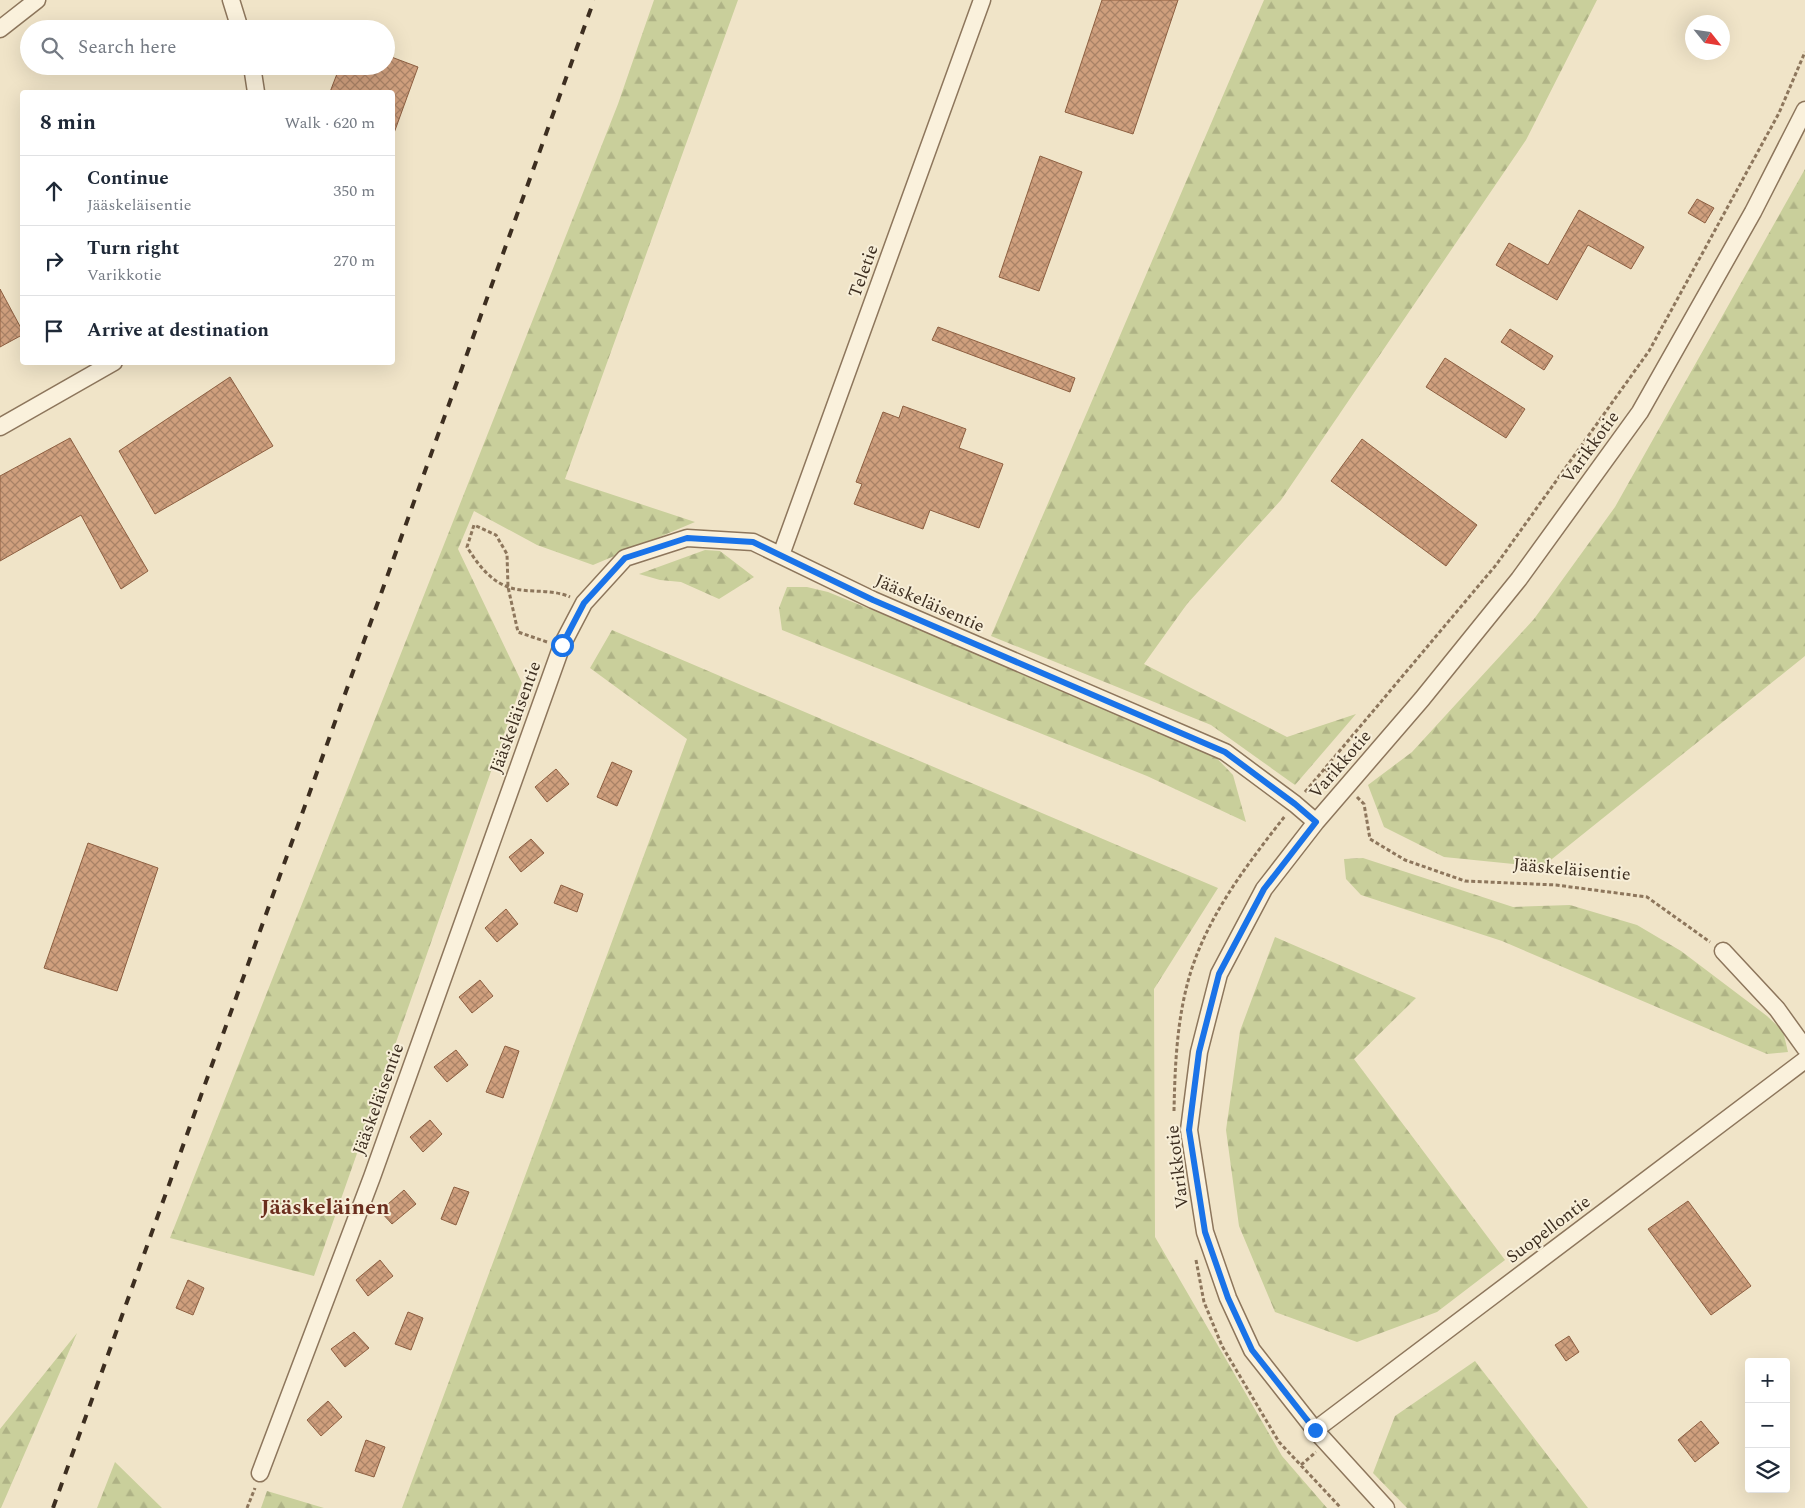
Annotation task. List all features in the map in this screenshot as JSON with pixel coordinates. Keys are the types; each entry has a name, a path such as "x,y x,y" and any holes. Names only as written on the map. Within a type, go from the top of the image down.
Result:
{"street":[{"path":"0,29 37,0"},
{"path":"231,0 237,20"},
{"name":"Teletie","path":"781,555 982,0"},
{"path":"253,75 256,90"},
{"name":"Varikkotie","path":"1386,1508 1315,1430 1252,1350 1228,1298 1205,1232 1189,1130 1199,1052 1219,974 1264,889 1316,822 1422,699 1519,579 1640,412 1753,212 1805,110"},
{"path":"0,427 109,365"},
{"name":"Jääskeläisentie","path":"260,1473 372,1177 562,645 584,603 625,558 687,538 753,542 873,600 1225,752 1316,822"},
{"path":"1723,951 1777,1009 1805,1048"},
{"name":"Suopellontie","path":"1315,1430 1805,1060"}],"path":[{"path":"1173,1116 1176,1044 1192,968 1221,905 1254,855 1295,804 1496,565 1649,352 1779,113 1805,52"},
{"path":"562,645 540,641 518,632 508,587 507,554 496,535 474,525 467,546 479,567 508,587 560,593 584,603"},
{"name":"Jääskeläisentie","path":"1325,769 1364,804 1370,839 1405,860 1465,881 1556,885 1647,897 1723,951"},
{"path":"1195,1253 1204,1302 1222,1346 1280,1442 1341,1508"},
{"path":"247,1508 260,1473"}],"green space":[{"path":"654,0 738,0 565,479 695,522 593,565 537,545 474,511 458,549 522,683 314,1276 170,1238 618,104"},
{"path":"1264,0 1597,0 1526,140 1281,500 1187,604 1144,664 1287,737 1356,714 1295,785 1211,725 991,636"},
{"path":"1805,169 1805,656 1542,867 1444,857 1384,827 1368,785 1412,752 1534,619 1615,507"},
{"path":"705,550 720,551 754,577 719,599 681,582 660,580 639,574"},
{"path":"787,587 807,587 828,592 1204,745 1233,775 1246,822 1147,776 782,630 779,608"},
{"path":"612,630 1218,888 1154,989 1155,1237 1282,1456 1327,1508 402,1508 687,739 590,668"},
{"path":"1363,858 1513,907 1570,905 1637,925 1681,951 1767,1016 1783,1031 1788,1052 1767,1054 1502,941 1361,895 1346,879 1344,859"},
{"path":"1275,937 1416,998 1354,1059 1505,1260 1437,1312 1357,1342 1275,1312 1239,1226 1226,1130 1240,1031"},
{"path":"77,1333 1,1508 0,1508 0,1429"},
{"path":"1475,1361 1588,1508 1407,1508 1373,1473 1395,1416"},
{"path":"115,1462 162,1508 97,1508"},
{"path":"267,1491 324,1508 261,1508"}],"building":[{"path":"1102,0 1178,0 1133,134 1065,112"},
{"path":"395,58 418,67 395,130 395,90 331,90 337,75 395,75"},
{"path":"1040,156 1082,172 1039,291 999,277"},
{"path":"1697,199 1714,208 1705,223 1688,213"},
{"path":"1579,210 1644,247 1631,269 1588,245 1557,300 1496,265 1509,243 1548,265"},
{"path":"0,289 20,326 20,336 0,347"},
{"path":"938,327 1075,378 1070,392 932,340"},
{"path":"1510,329 1553,356 1544,370 1501,342"},
{"path":"1445,358 1525,409 1506,438 1426,387"},
{"path":"230,377 273,446 155,514 119,451"},
{"path":"903,406 966,429 959,448 1003,464 979,528 930,510 923,529 854,504 862,484 856,482 883,412 899,418"},
{"path":"70,438 148,571 121,589 81,515 0,561 0,476"},
{"path":"1362,439 1477,525 1446,566 1331,481"},
{"path":"612,762 632,771 617,806 597,797"},
{"path":"556,769 569,784 547,802 535,787"},
{"path":"531,839 544,853 521,872 509,857"},
{"path":"88,843 158,868 117,991 44,968"},
{"path":"561,885 583,894 577,912 554,903"},
{"path":"506,909 518,924 497,942 485,928"},
{"path":"480,980 493,996 472,1013 459,997"},
{"path":"505,1046 519,1051 503,1098 486,1092"},
{"path":"456,1050 468,1065 447,1082 434,1067"},
{"path":"430,1120 442,1134 423,1152 410,1137"},
{"path":"454,1187 469,1192 456,1225 441,1219"},
{"path":"404,1190 416,1204 392,1224 380,1211"},
{"path":"1688,1201 1751,1286 1711,1315 1648,1229"},
{"path":"380,1260 393,1276 368,1296 356,1280"},
{"path":"188,1280 204,1288 193,1315 176,1308"},
{"path":"408,1312 423,1318 411,1350 395,1344"},
{"path":"354,1332 369,1348 345,1367 331,1349"},
{"path":"1569,1336 1579,1352 1566,1361 1555,1345"},
{"path":"328,1401 342,1417 321,1436 307,1420"},
{"path":"1701,1421 1719,1443 1695,1462 1678,1440"},
{"path":"366,1440 385,1447 374,1477 355,1471"}],"railway":[{"path":"53,1508 594,0"}],"district":[{"name":"Jääskeläinen","path":"325,1206"}],"route":[{"path":"562,645 584,603 625,558 687,538 753,542 873,600 1225,752 1316,822 1264,889 1219,974 1199,1052 1189,1130 1205,1232 1228,1298 1252,1350 1315,1430"}]}
